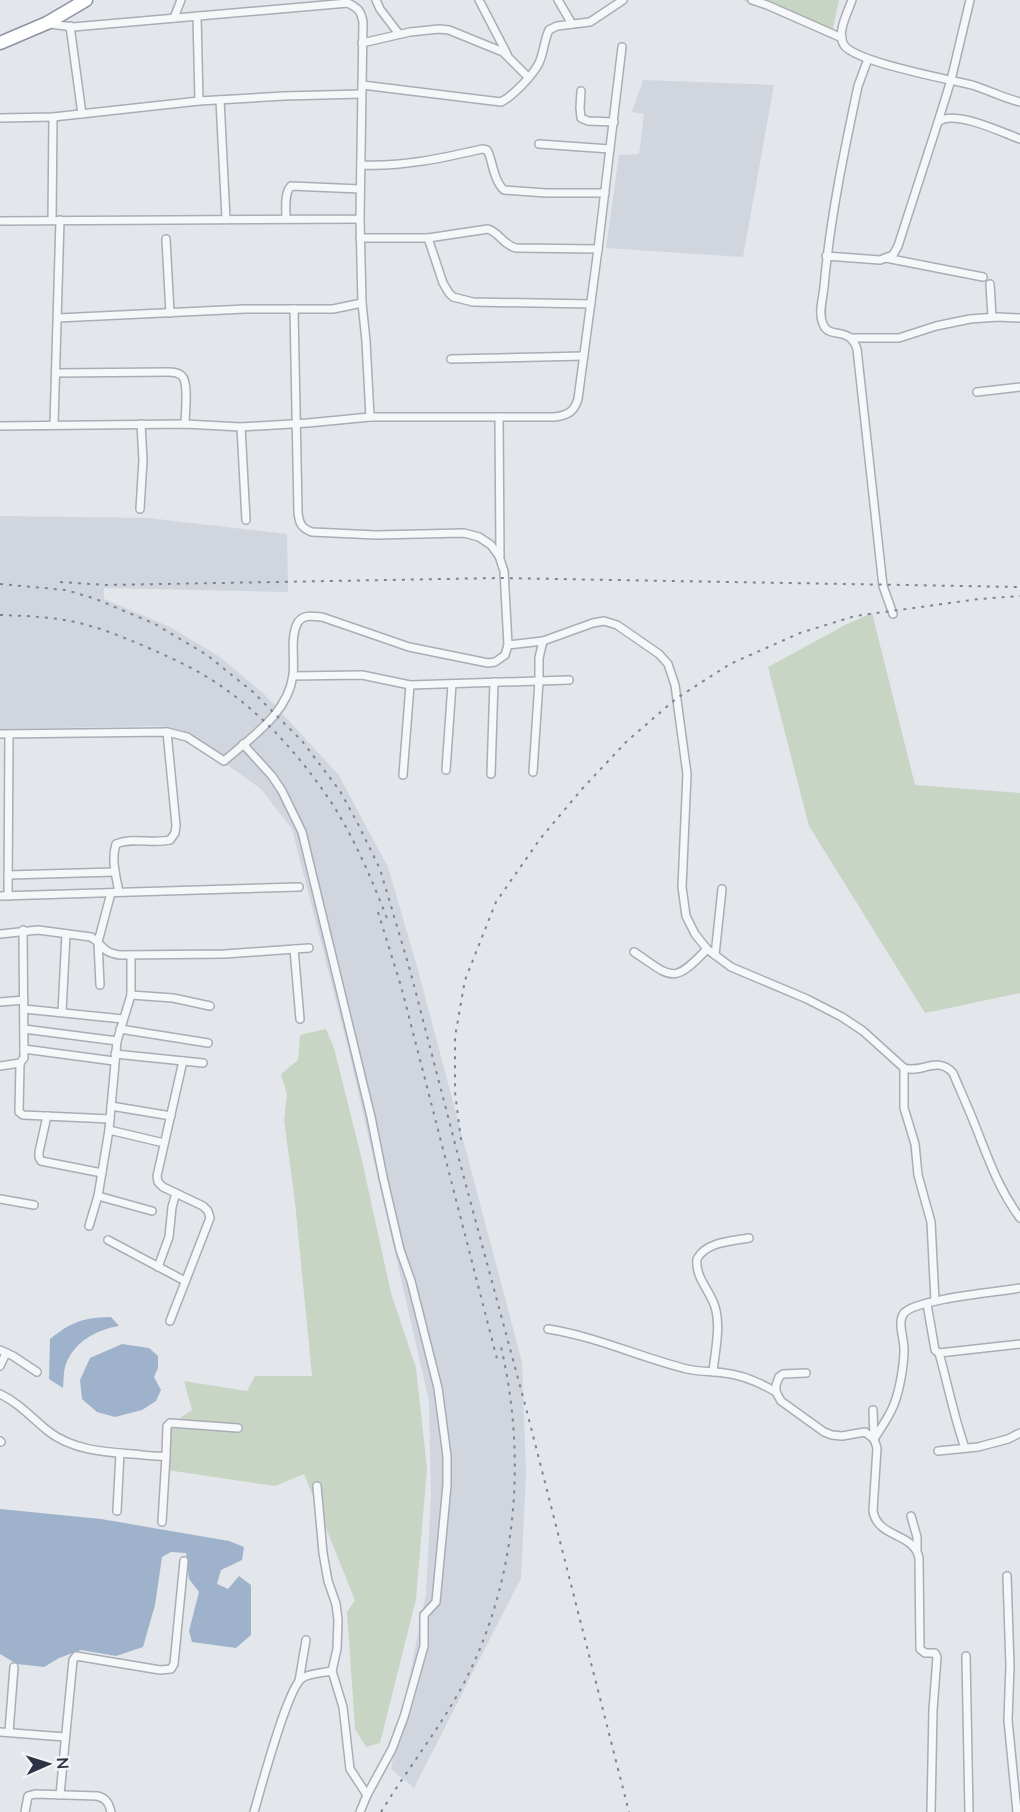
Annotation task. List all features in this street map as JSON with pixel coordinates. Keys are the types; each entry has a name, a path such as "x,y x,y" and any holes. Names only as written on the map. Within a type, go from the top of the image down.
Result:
{"highway":[{"path":"0,43 47,23 86,0"},
{"path":"0,36 53,13 69,2"}],"street":[{"path":"174,18 181,0"},
{"path":"376,0 399,34"},
{"path":"479,0 508,56"},
{"path":"558,0 572,24"},
{"path":"364,86 501,102 515,92 540,62 549,30 557,26 590,22 623,0"},
{"path":"752,0 842,38"},
{"path":"852,0 842,30 844,45 851,51 868,59 974,86 1020,102"},
{"path":"826,256 880,260 893,255 898,246 951,80 970,0"},
{"path":"47,23 70,27 348,3 357,8 369,41 362,94 360,238 370,417"},
{"path":"197,16 199,100"},
{"path":"70,27 82,114"},
{"path":"369,41 422,30 449,30 492,46 508,56 528,77"},
{"path":"0,426 185,424 241,426 370,417 555,417 571,413 578,399 584,356 622,47"},
{"path":"868,59 858,86 826,256 822,321 824,327 828,331 851,338 899,338 951,322 1020,318"},
{"path":"581,91 581,118 588,121 614,122"},
{"path":"0,118 53,117 199,100 362,94"},
{"path":"220,100 226,219"},
{"path":"53,117 58,318 54,424"},
{"path":"938,122 949,117 964,120 1020,139"},
{"path":"539,144 610,149"},
{"path":"361,165 379,166 443,158 482,149 487,150 498,181 504,190 605,194"},
{"path":"286,219 287,194 291,186 360,189"},
{"path":"0,221 360,219"},
{"path":"360,238 428,238 488,229 497,233 507,246 516,248 598,249"},
{"path":"428,238 443,283 453,297 473,302 591,304"},
{"path":"166,239 170,313"},
{"path":"886,258 983,277"},
{"path":"990,284 992,318"},
{"path":"58,318 333,309 362,303"},
{"path":"0,734 167,732 187,737 224,761 277,714 289,693 293,676 294,634 301,618 308,615 322,617 409,647 481,662 495,662 505,656 508,645 506,578 500,559 491,545 479,537 464,533 376,536 312,532 305,530 299,521 294,309"},
{"path":"851,338 856,350 883,586 893,614"},
{"path":"451,359 584,356"},
{"path":"56,372 176,373 182,376 185,382 185,424"},
{"path":"977,392 1020,387"},
{"path":"499,417 500,559"},
{"path":"140,509 143,460 141,424"},
{"path":"241,426 246,520"},
{"path":"508,645 543,641 593,623 611,622 659,654 668,664 675,685 687,774 682,887 686,916 695,934 707,949 731,968 807,999 842,1017 863,1031 904,1068 912,1070 940,1065 950,1069 975,1124 991,1168 1005,1196 1020,1218"},
{"path":"533,772 539,658 543,641"},
{"path":"293,676 362,675 410,685 569,680"},
{"path":"491,774 494,682"},
{"path":"447,770 452,684"},
{"path":"403,776 410,685"},
{"path":"100,986 98,942 115,892 114,851 116,844 123,841 162,842 170,840 175,833 167,732"},
{"path":"9,734 8,875 4,896 299,887"},
{"path":"243,744 282,791 302,832 371,1117 400,1250 417,1302 444,1421 447,1485 436,1602 424,1616 424,1646 404,1717 392,1749 360,1812"},
{"path":"8,875 115,872"},
{"path":"715,955 722,889"},
{"path":"22,930 24,1058 20,1063 19,1112 47,1116 110,1119"},
{"path":"0,934 38,930 91,938 98,942 106,952 120,955 225,954 309,948"},
{"path":"62,1012 66,934"},
{"path":"294,949 300,1018"},
{"path":"634,952 666,973 675,974 691,965 707,949"},
{"path":"90,1226 99,1196 109,1130 117,1041 131,995 131,955"},
{"path":"131,995 173,998 210,1006"},
{"path":"0,1002 24,1000"},
{"path":"24,1009 123,1019"},
{"path":"24,1029 117,1041"},
{"path":"120,1029 208,1043"},
{"path":"24,1049 203,1063"},
{"path":"170,1321 210,1218 203,1206 163,1187 158,1182 164,1143 183,1061"},
{"path":"0,1066 20,1063"},
{"path":"904,1068 904,1108 915,1144 918,1175 931,1222 931,1303 936,1350 939,1353 950,1392 953,1413 965,1448"},
{"path":"111,1106 171,1116"},
{"path":"47,1116 39,1152 41,1161 102,1173"},
{"path":"109,1130 164,1143"},
{"path":"158,1266 169,1237 176,1193"},
{"path":"99,1196 152,1211"},
{"path":"0,1208 0,1199 34,1205"},
{"path":"713,1372 716,1309 698,1273 697,1259 705,1250 749,1238"},
{"path":"108,1240 185,1281"},
{"path":"874,1439 892,1409 900,1380 904,1348 902,1318 905,1312 911,1308 931,1303 1020,1288"},
{"path":"548,1329 600,1340 687,1369 751,1378 776,1392"},
{"path":"939,1353 1020,1344"},
{"path":"0,1366 3,1351 37,1372"},
{"path":"806,1373 783,1374 779,1377 776,1392 786,1406 832,1435 842,1436 865,1432 874,1439"},
{"path":"0,1394 16,1403 61,1440 90,1449 166,1456"},
{"path":"873,1410 874,1439 877,1449 874,1518 882,1527 911,1543 917,1549"},
{"path":"162,1522 167,1426 170,1423 238,1428"},
{"path":"938,1451 1008,1439 1020,1433"},
{"path":"117,1511 120,1453"},
{"path":"317,1486 325,1562 338,1620 338,1649 332,1671 343,1707 350,1769 367,1795"},
{"path":"911,1516 919,1558 920,1649 925,1653 935,1653 937,1660 933,1710 932,1812"},
{"path":"60,1795 72,1667 76,1656 160,1670 171,1669 174,1664 184,1561"},
{"path":"1007,1576 1010,1666 1008,1720 1017,1812"},
{"path":"255,1812 286,1707 299,1681 306,1640"},
{"path":"966,1656 969,1812"},
{"path":"9,1732 14,1667"},
{"path":"299,1681 306,1676 332,1671"},
{"path":"0,1731 65,1737"},
{"path":"25,1812 28,1796 35,1794 97,1796 108,1802 111,1812"}],"shaded area":[{"path":"643,80 774,85 743,257 606,248 619,155 639,154 644,114 632,112"},
{"path":"0,516 148,518 287,534 288,592 104,588 104,599 170,627 220,657 263,693 338,774 388,867 418,970 522,1362 526,1473 521,1578 414,1788 391,1769 426,1594 431,1496 429,1401 349,1052 292,829 261,789 215,756 162,726 0,729"}],"green space":[{"path":"742,0 839,0 833,28 823,30"},
{"path":"872,613 915,785 1020,793 1020,993 925,1013 809,826 768,667"},
{"path":"326,1029 334,1048 361,1156 391,1293 416,1368 427,1468 416,1599 380,1743 366,1747 355,1729 347,1612 355,1600 304,1474 275,1486 167,1470 171,1424 192,1410 184,1381 247,1391 255,1376 312,1376 295,1202 284,1120 287,1094 281,1074 298,1060 300,1035"}],"water":[{"path":"111,1317 119,1326 102,1330 87,1338 70,1356 64,1370 63,1388 49,1379 50,1339 78,1322 92,1318"},
{"path":"122,1344 149,1348 158,1356 158,1368 154,1377 161,1390 156,1401 142,1410 115,1417 97,1412 82,1399 80,1380 90,1358"},
{"path":"0,1509 101,1519 229,1541 244,1547 242,1560 221,1570 217,1584 228,1589 239,1576 251,1585 251,1635 236,1648 192,1642 189,1631 199,1592 189,1579 186,1553 171,1552 162,1557 155,1605 143,1647 116,1656 81,1650 59,1658 44,1667 17,1664 0,1654"}],"railway":[{"path":"60,582 106,585 499,578 1020,587"},
{"path":"0,584 66,590 96,599 155,624 207,655 253,692 302,741 340,791 357,822 380,869 410,970 526,1408 629,1812"},
{"path":"461,1140 455,1092 455,1037 465,980 496,902 540,839 627,741 677,698 730,664 800,633 855,616 979,599 1020,596"},
{"path":"0,615 57,619 108,632 189,667 235,696 280,737 331,802 348,830 388,921"},
{"path":"378,912 401,986 497,1359"},
{"path":"381,1812 446,1715 465,1681 483,1642 496,1602 506,1560 515,1474 514,1431 501,1347"}]}
